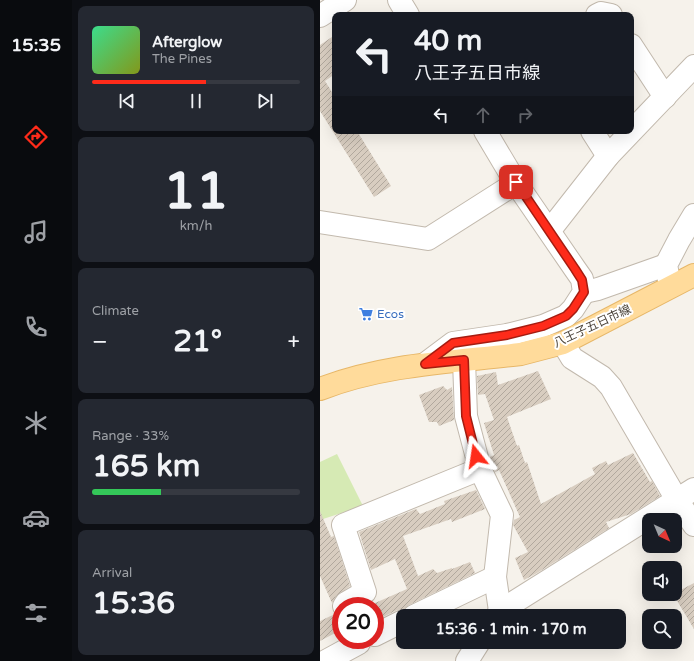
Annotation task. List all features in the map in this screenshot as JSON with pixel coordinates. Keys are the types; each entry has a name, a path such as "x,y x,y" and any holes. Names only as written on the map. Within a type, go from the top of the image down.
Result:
{"main road":[{"name":"八王子五日市線","path":"320,389 373,372 425,364 521,354 562,343 694,275"}],"street":[{"path":"320,16 345,0"},
{"path":"399,0 406,12"},
{"path":"634,50 665,97"},
{"path":"634,129 694,66"},
{"path":"425,364 453,343 514,333 543,326 566,316 573,309 584,292 582,280 550,230 516,182 487,134"},
{"path":"594,134 608,156"},
{"path":"550,230 608,156 629,134"},
{"path":"320,222 428,239 516,182"},
{"path":"670,288 666,266 694,215"},
{"path":"584,292 598,289 666,266"},
{"path":"562,343 572,358 602,377 611,387 685,495 694,525"},
{"path":"464,360 466,416 480,469 502,515 494,577 498,609"},
{"path":"356,597 365,592 344,525 480,469"},
{"path":"504,609 685,495"},
{"path":"428,609 494,577"},
{"path":"384,630 396,624"},
{"path":"326,661 347,649"}],"green space":[{"path":"337,454 363,506 320,520 320,462"}],"building":[{"path":"332,37 332,76 325,81 332,92 332,130 320,111 320,45"},
{"path":"334,134 359,134 391,186 374,197"},
{"path":"538,371 551,399 507,417 517,446 519,445 525,463 527,462 541,504 595,474 592,468 606,461 608,465 633,453 650,482 652,481 660,496 631,514 606,522 609,528 524,580 515,558 528,552 513,525 514,520 520,517 499,470 495,472 491,461 490,457 494,455 484,423 494,420 485,394 478,395 477,376 496,372 498,385"},
{"path":"443,386 447,390 452,387 454,420 439,426 437,422 429,422 419,395"},
{"path":"476,490 485,509 452,522 451,519 403,536 418,576 433,569 437,573 470,562 475,573 409,605 404,609 396,609 396,610 384,616 384,599 407,589 395,559 371,570 359,532 416,509 420,514 445,504 444,501"},
{"path":"320,511 331,537 334,536 350,586 335,597 332,597 332,603 320,576"},
{"path":"694,583 694,629 677,601 682,601 682,589"},
{"path":"332,615 332,635 320,641 320,621"}],"place":[{"name":"Ecos","path":"366,314"}],"route":[{"path":"476,456 466,416 464,360 425,364 453,343 507,335 543,326 566,316 573,309 584,292 582,280 550,230 516,182"}]}
